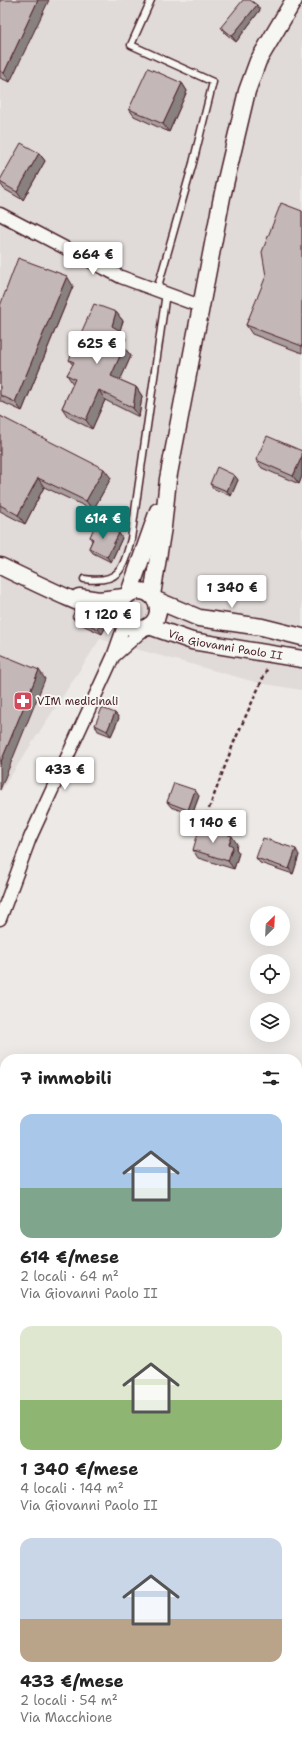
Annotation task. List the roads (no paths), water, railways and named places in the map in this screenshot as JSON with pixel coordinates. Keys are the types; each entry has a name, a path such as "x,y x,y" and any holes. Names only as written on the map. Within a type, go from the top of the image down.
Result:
{"street":[{"path":"113,657 157,617 158,605 154,597 168,478 222,197 247,90 258,61 294,0"},
{"path":"0,214 121,277 200,306"},
{"path":"0,919 30,838 113,657 123,621 120,608 127,595 154,523 168,478"},
{"path":"0,566 60,595 123,621 134,628 147,627"},
{"path":"60,595 99,600 127,595 141,590 154,597"},
{"name":"Via Giovanni Paolo II","path":"154,597 199,618 262,627 302,637"},
{"name":"Via Giovanni Paolo II","path":"147,627 192,641 302,659"}],"lane":[{"path":"84,579 107,580 118,572 124,563 131,539 162,292 213,82 132,45 151,0"}],"place":[{"name":"VIM medicinali","path":"23,701"}]}
